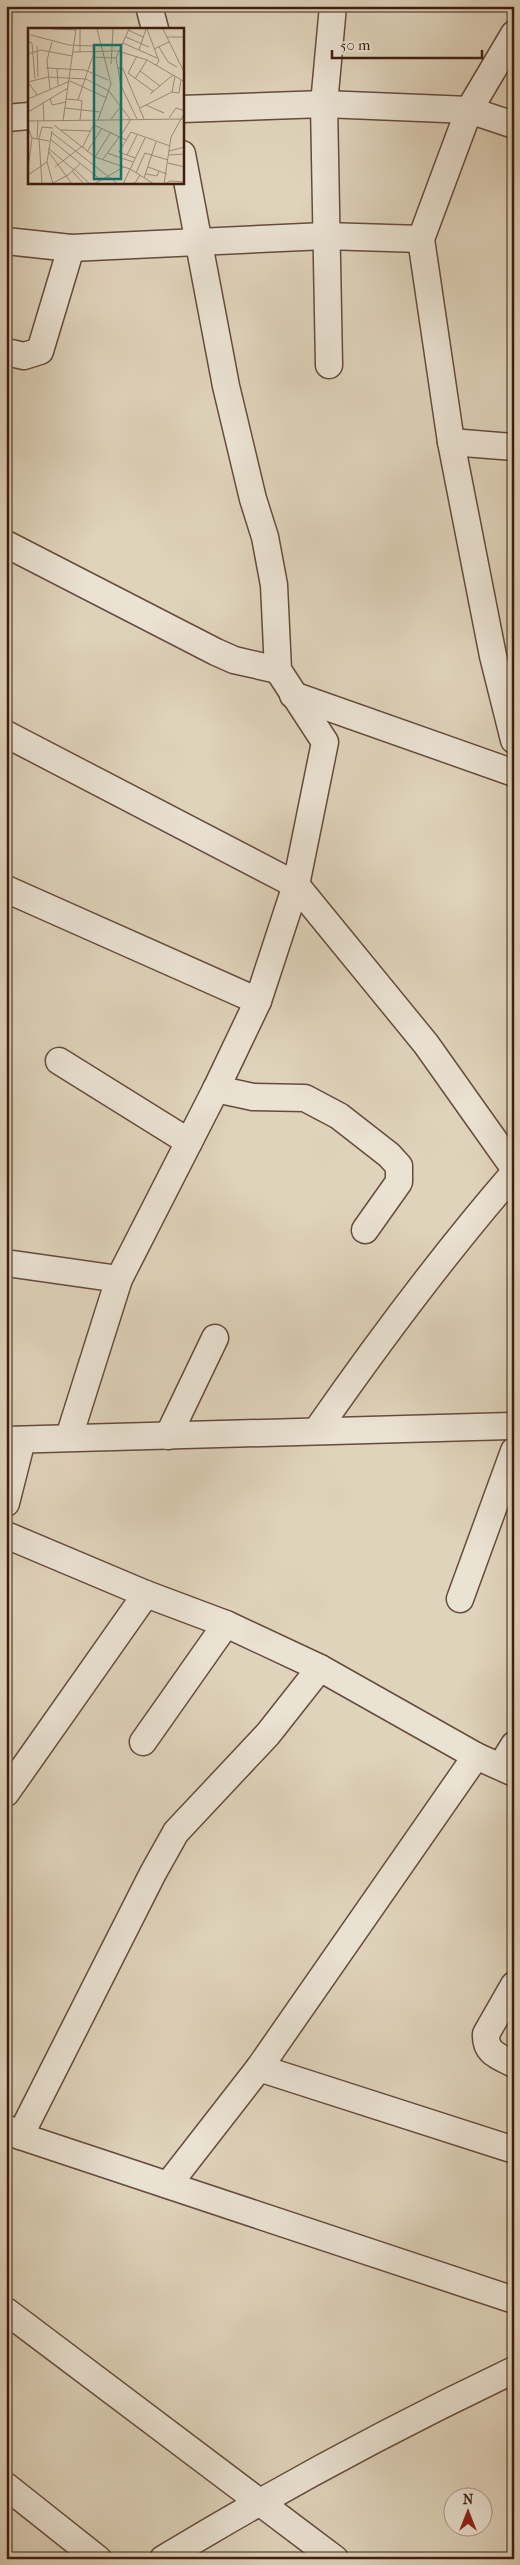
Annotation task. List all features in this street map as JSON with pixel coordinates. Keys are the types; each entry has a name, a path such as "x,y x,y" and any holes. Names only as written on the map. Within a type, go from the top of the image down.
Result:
{"street":[{"path":"149,6 154,28"},
{"path":"329,365 325,236 324,104 333,6"},
{"path":"514,34 469,110 421,239 451,442 493,656 514,740"},
{"path":"184,109 324,104 469,110 514,125"},
{"path":"6,118 28,116"},
{"path":"69,1437 119,1279 216,1089 258,1001 296,886 325,742 322,734 293,695 278,670 274,585 265,537 253,499 226,386 184,165"},
{"path":"6,241 71,248 325,236 421,239"},
{"path":"6,352 24,356 40,351 71,248"},
{"path":"451,442 514,447"},
{"path":"6,544 216,652 234,660 278,670"},
{"path":"293,695 514,773"},
{"path":"6,734 296,886 426,1044 514,1168"},
{"path":"6,889 258,1001"},
{"path":"59,1061 188,1142"},
{"path":"216,1089 254,1097 305,1098 339,1116 389,1155 399,1166 399,1182 366,1230"},
{"path":"317,1430 414,1294 462,1233 514,1173"},
{"path":"6,1263 119,1279"},
{"path":"168,1436 215,1338"},
{"path":"6,1503 14,1440 317,1430 514,1426"},
{"path":"460,1599 514,1451"},
{"path":"6,1535 146,1594 226,1624 320,1668 476,1756 509,1762"},
{"path":"6,1793 146,1594"},
{"path":"143,1742 226,1624"},
{"path":"320,1668 268,1734 176,1832 13,2132 514,2300"},
{"path":"168,2185 259,2068 476,1756"},
{"path":"514,1984 486,2034 486,2042 490,2052 514,2064"},
{"path":"259,2068 514,2150"},
{"path":"6,2311 336,2559"},
{"path":"163,2559 261,2501 421,2414 514,2370"},
{"path":"6,2486 98,2559"}]}
